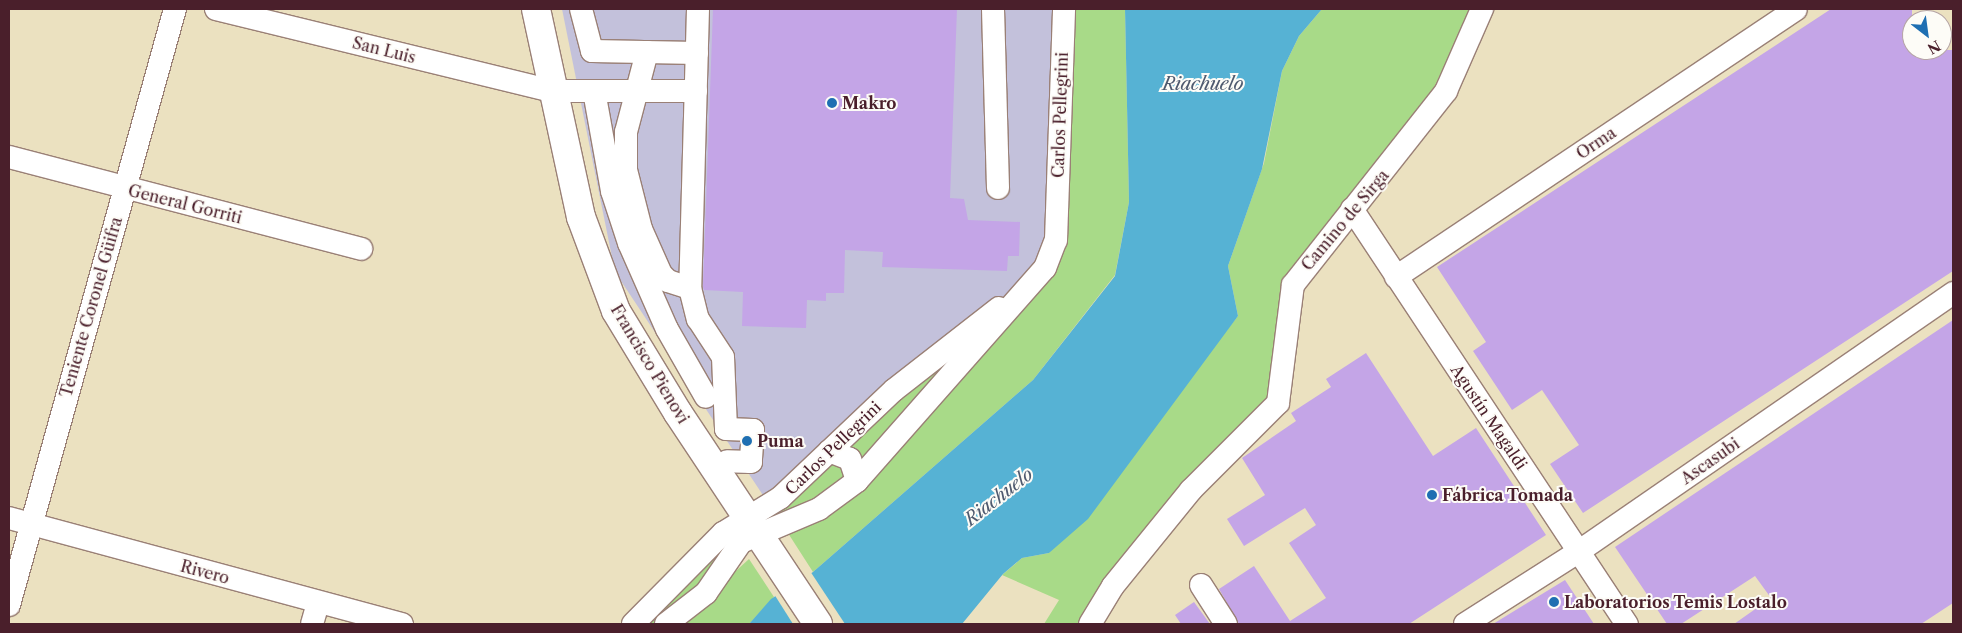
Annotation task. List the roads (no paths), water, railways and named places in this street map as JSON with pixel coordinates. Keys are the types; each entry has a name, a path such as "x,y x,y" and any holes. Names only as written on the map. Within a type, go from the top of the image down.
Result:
{"main road":[{"name":"Francisco Pienovi","path":"536,9 552,91 589,242 634,344 818,624"}],"street":[{"name":"Teniente Coronel Güifra","path":"9,605 19,520 124,188 175,9"},
{"name":"San Luis","path":"216,9 552,91 696,91"},
{"path":"581,9 592,51 697,53"},
{"path":"698,9 690,288 698,319 723,358 728,489"},
{"path":"993,9 998,188"},
{"name":"Carlos Pellegrini","path":"633,624 723,533 819,508 857,481 880,458 1039,276 1056,240 1064,9"},
{"name":"Camino de Sirga","path":"1090,624 1113,586 1191,490 1278,403 1293,285 1446,91 1482,9"},
{"name":"Orma","path":"1396,277 1796,9"},
{"path":"647,52 640,91 626,132 630,191 661,274 668,281 690,288"},
{"path":"594,91 618,208 667,329 726,429"},
{"name":"General Gorriti","path":"9,157 361,249"},
{"name":"Agustín Magaldi","path":"1352,209 1627,624"},
{"name":"Carlos Pellegrini","path":"666,624 694,606 734,548 752,526 852,429 894,390 1039,276"},
{"name":"Ascasubi","path":"1465,624 1578,552 1953,293"},
{"path":"634,344 667,329"},
{"path":"678,413 706,396"},
{"path":"852,429 860,449 880,458"},
{"path":"829,451 850,460 857,481"},
{"name":"Rivero","path":"19,520 318,603 402,624"},
{"path":"675,583 674,598 679,604 694,606"},
{"path":"1200,586 1226,624"},
{"path":"312,624 318,603"}],"water":[{"name":"Riachuelo","path":"1125,9 1322,9 1299,36 1282,71 1262,169 1228,266 1238,316 1088,519 1049,553 1022,558 1003,574 962,624 749,624 771,599 813,572 1033,380 1115,276 1129,202"}],"place":[{"name":"Makro","path":"832,103"},
{"name":"Puma","path":"747,441"},
{"name":"Fábrica Tomada","path":"1432,495"},
{"name":"Laboratorios Temis Lostalo","path":"1554,602"}]}
